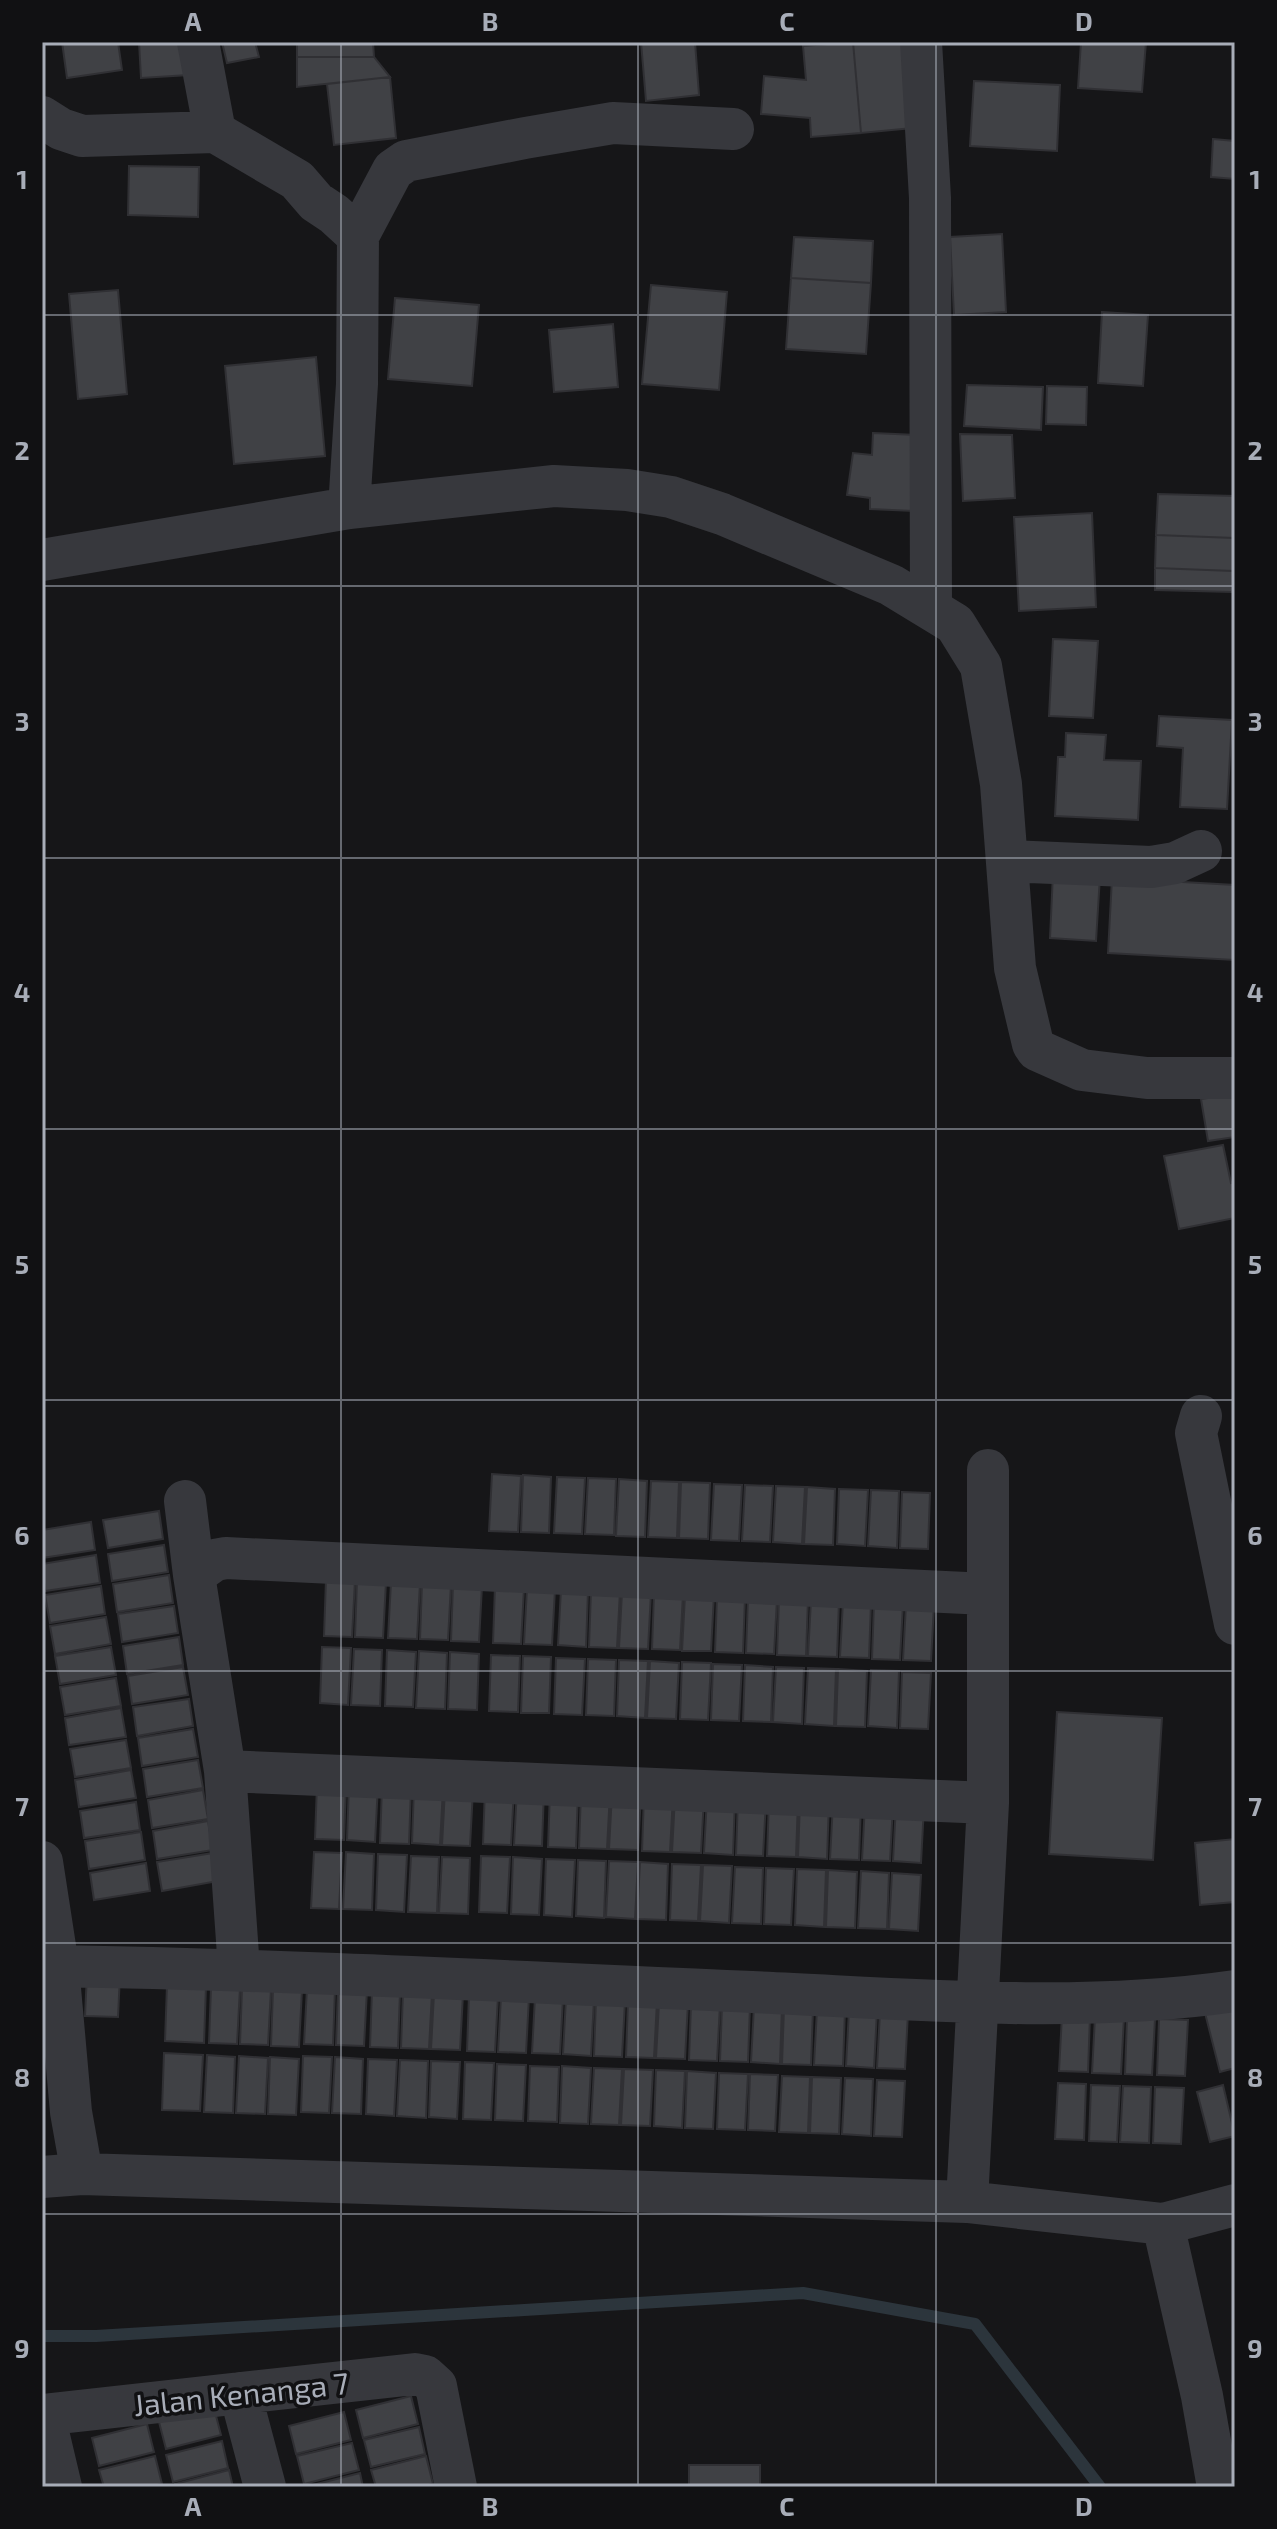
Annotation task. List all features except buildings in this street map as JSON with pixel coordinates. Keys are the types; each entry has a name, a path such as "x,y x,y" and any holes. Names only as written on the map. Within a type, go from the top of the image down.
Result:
{"street":[{"path":"198,42 215,132"},
{"path":"921,42 930,198 931,608"},
{"path":"42,117 61,129 82,136 215,132 297,180 316,202 358,236"},
{"path":"349,508 357,384 358,236 393,170 406,161 613,123 733,129"},
{"path":"42,560 349,508 554,486 627,490 671,497 722,514 891,585 955,624 981,666 1001,784 1015,968 1030,1037 1037,1050 1082,1070 1147,1078 1235,1078"},
{"path":"1007,861 1151,867 1175,863 1201,851"},
{"path":"1201,1416 1196,1433 1235,1624"},
{"path":"967,2202 988,1803 988,1470"},
{"path":"185,1501 225,1771 239,1969"},
{"path":"194,1575 215,1560 226,1558 987,1594"},
{"path":"225,1771 988,1803"},
{"path":"42,1862 58,1966 71,2112 62,2176 967,2202 1163,2224 1235,2205"},
{"path":"58,1966 239,1969 977,2002 1115,2002 1185,1998 1235,1991"},
{"path":"1163,2224 1218,2392 1218,2487"},
{"name":"Jalan Kenanga 7","path":"43,2415 415,2374 425,2376 436,2386 456,2487"},
{"path":"240,2393 265,2487"},
{"path":"43,2415 61,2487"}],"waterway":[{"path":"42,2336 96,2336 803,2293 975,2324 1100,2487"}]}
